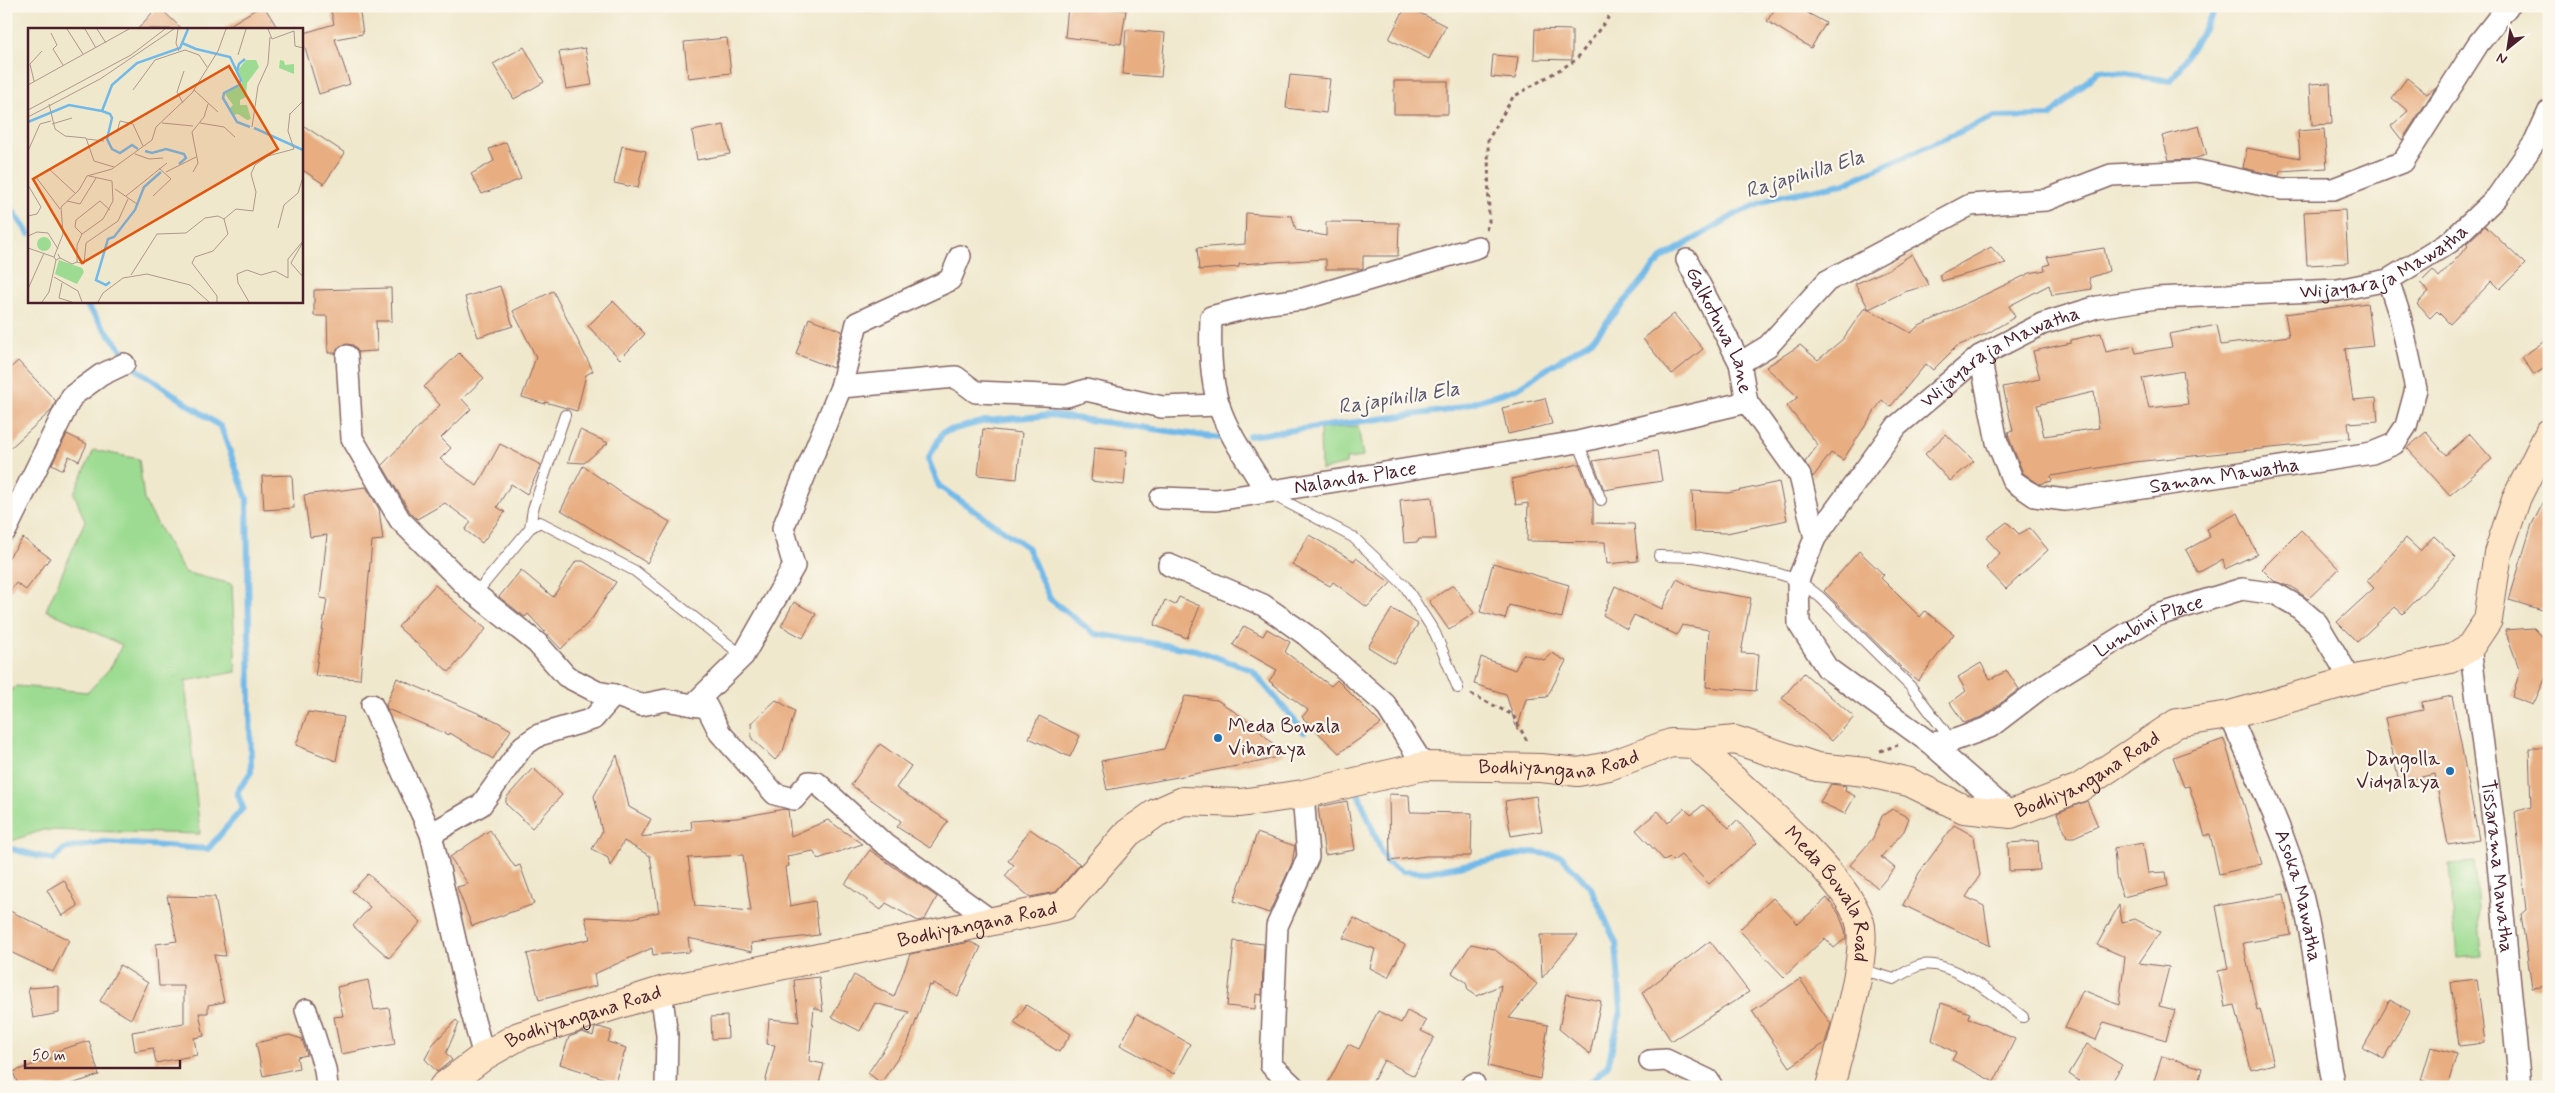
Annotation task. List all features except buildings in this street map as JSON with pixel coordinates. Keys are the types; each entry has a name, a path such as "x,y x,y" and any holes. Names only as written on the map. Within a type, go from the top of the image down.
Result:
{"street":[{"path":"1740,363 1768,346 1827,281 1970,205 2046,200 2111,175 2198,171 2282,189 2333,189 2403,162 2478,44 2508,6"},
{"name":"Wijayaraja Mawatha","path":"2012,814 1930,743 1826,668 1799,624 1798,580 1815,538 1896,426 1980,356 2042,324 2097,307 2156,298 2338,290 2388,280 2450,242 2497,197 2535,142 2549,111"},
{"name":"Nalanda Place","path":"1478,247 1303,299 1262,304 1211,317 1210,354 1219,405 1232,433 1266,491 1578,442 1747,402"},
{"path":"693,705 743,656 794,566 783,528 841,387 857,322 950,280 960,256"},
{"name":"Galkotuwa Lane","path":"1687,260 1740,363 1747,402"},
{"name":"Saman Mawatha","path":"1980,356 1997,442 2013,480 2035,496 2065,500 2372,453 2394,444 2406,426 2416,389 2400,316 2388,280"},
{"path":"347,356 352,438 400,520 468,588 537,643 566,676 597,692 614,695 641,705 666,700 707,706 720,734 775,794 794,799 809,782 817,783 882,842 993,922"},
{"path":"6,530 72,396 101,375 124,364"},
{"path":"841,387 956,377 976,392 1067,396 1086,390 1162,407 1219,405"},
{"path":"1747,402 1800,476 1815,538"},
{"name":"Bodhiyangana Road","path":"446,1086 484,1056 519,1036 660,991 1064,906 1128,833 1156,813 1183,801 1240,803 1303,794 1424,766 1541,768 1578,772 1609,766 1671,743 1694,744 1735,740 1817,767 1865,772 1909,782 1964,809 2012,814 2079,788 2177,723 2230,715 2351,680 2450,659 2470,646 2488,620 2498,553 2517,497 2549,434"},
{"path":"1161,498 1216,500 1266,491"},
{"path":"1169,565 1263,605 1306,635 1385,704 1424,766"},
{"name":"Lumbini Place","path":"1930,743 1952,741 1990,727 2046,684 2155,616 2242,589 2276,594 2297,606 2317,622 2351,680"},
{"name":"Tissarama Mawatha","path":"2470,646 2496,843 2520,1087"},
{"path":"431,834 481,805 523,746 539,735 593,719 614,695"},
{"path":"372,705 431,834 471,1010 484,1056"},
{"name":"Asoka Mawatha","path":"2230,715 2288,848 2295,873 2307,917 2334,1087"},
{"name":"Meda Bowala Road","path":"1694,744 1821,863 1854,904 1861,927 1859,969 1830,1087"},
{"path":"1294,1087 1271,1065 1277,926 1308,857 1303,794"},
{"path":"660,991 667,1036 666,1087"},
{"path":"306,1010 326,1069 327,1087"},
{"path":"1650,1060 1666,1060 1708,1080 1712,1087"}],"lane":[{"path":"530,528 533,509 565,415"},
{"path":"1578,442 1602,500"},
{"path":"1266,491 1353,537 1405,586 1435,632 1458,688"},
{"path":"468,588 482,586 530,528 540,522 635,571 743,656"},
{"path":"1659,556 1695,557 1776,573 1798,580 1820,597 1911,687 1952,741"},
{"path":"1859,969 1894,979 1919,966 1937,966 1963,976 1990,991 2023,1017"}],"path":[{"path":"1478,247 1489,222 1488,140 1513,97 1576,60 1617,6"},
{"path":"1458,688 1513,715 1541,768"},
{"path":"1865,772 1880,750 1904,742 1930,743"}],"green space":[{"path":"1358,426 1363,457 1346,459 1346,464 1321,470 1320,429"},
{"path":"94,450 139,459 144,500 184,572 232,584 236,672 185,681 200,834 43,830 6,843 6,695 16,686 88,692 111,667 122,645 46,610 85,521 74,493"},
{"path":"2474,862 2482,956 2457,958 2449,864"}],"waterway":[{"name":"Rajapihilla Ela","path":"1249,436 1449,410 1516,389 1593,339 1662,258 1738,213 1776,197 1843,184 1993,117 2050,116 2099,70 2171,81 2218,6"},
{"path":"6,201 28,233"},
{"path":"6,853 12,849 53,860 64,849 104,842 208,849 243,808 237,792 251,772 247,499 221,427 137,369 84,302"},
{"name":"Rajapihilla Ela","path":"1219,438 1052,415 985,421 943,432 928,459 939,486 1027,547 1050,599 1095,634 1196,650 1252,670 1304,732"},
{"name":"Rajapihilla Ela","path":"1356,788 1386,862 1402,871 1427,872 1532,852 1561,856 1591,888 1616,943 1621,1011 1608,1065 1586,1087"}],"place":[{"name":"Meda Bowala Viharaya","path":"1218,738"},
{"name":"Dangolla Vidyalaya","path":"2450,771"}]}
